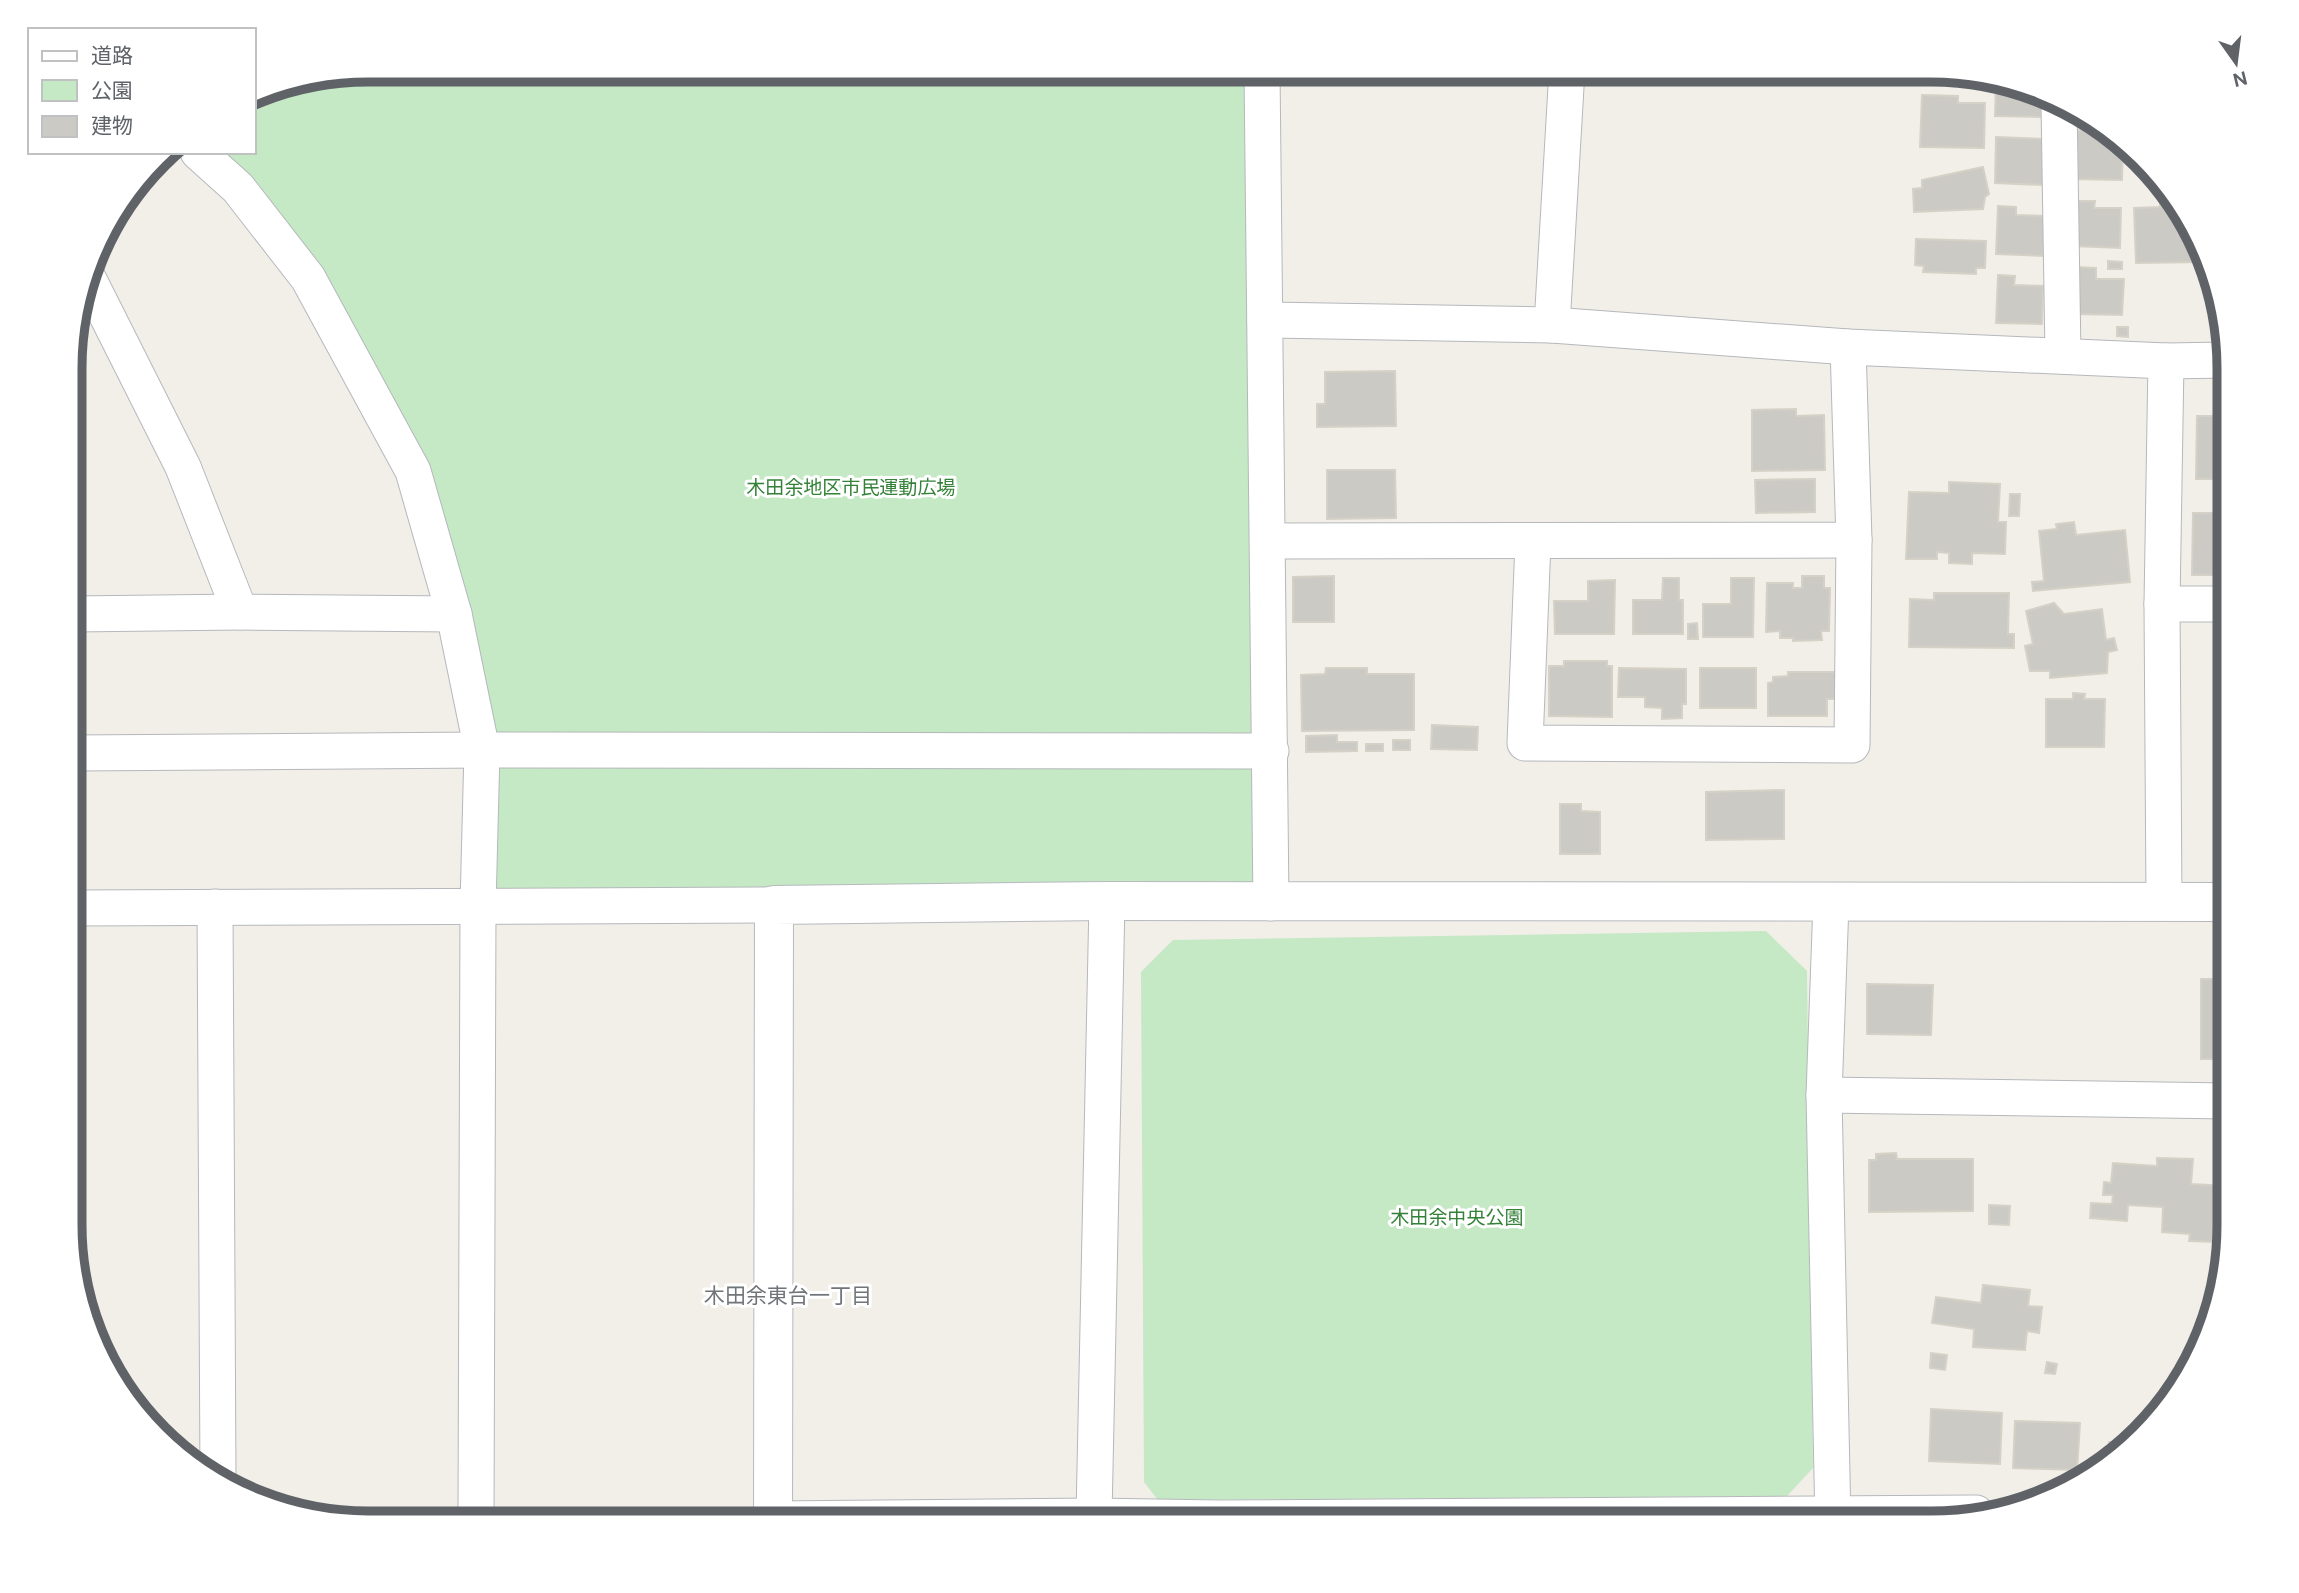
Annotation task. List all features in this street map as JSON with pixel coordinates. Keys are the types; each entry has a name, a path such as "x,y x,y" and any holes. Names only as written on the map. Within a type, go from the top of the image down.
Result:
{"street":[{"path":"1262,82 1271,903"},
{"path":"1552,325 1565,82"},
{"path":"2059,113 2063,356"},
{"path":"200,154 238,188 309,278 413,471 454,614 482,750 478,906 476,1511"},
{"path":"93,289 183,467 240,612"},
{"path":"1265,320 1552,325 1848,347 2166,361 2217,360"},
{"path":"1533,542 1525,743 1852,745 1854,540 1848,347"},
{"path":"2164,901 2162,604 2166,361"},
{"path":"1269,541 1854,540"},
{"path":"2162,604 2217,604"},
{"path":"82,614 454,614"},
{"path":"82,753 482,750 1270,751"},
{"path":"82,908 1107,901 2217,901"},
{"path":"1094,1511 1107,901"},
{"path":"1831,903 1824,1095 1833,1511"},
{"path":"773,1511 774,905"},
{"path":"215,907 218,1468"},
{"path":"1824,1095 2217,1101"}],"green space":[{"name":"木田余地区市民運動広場","path":"368,82 1262,82 1271,903 478,906 482,750 413,471 308,278 200,154 256,154 256,105 312,88"},
{"name":"木田余中央公園","path":"1766,931 1807,971 1813,1468 1787,1496 1158,1500 1144,1482 1141,972 1173,940"}],"building":[{"path":"1996,90 2041,104 2041,117 1995,116"},
{"path":"1922,95 1958,96 1958,103 1985,103 1984,148 1920,147"},
{"path":"2073,130 2091,131 2094,138 2101,138 2123,156 2122,180 2072,179"},
{"path":"1996,137 2044,139 2043,185 1995,183"},
{"path":"1983,167 1989,194 1985,197 1983,209 1914,212 1913,189 1922,188 1922,180"},
{"path":"2161,198 2196,262 2136,263 2134,208 2160,207"},
{"path":"2074,201 2095,201 2094,208 2121,208 2120,248 2073,246"},
{"path":"1998,206 2016,207 2016,215 2045,216 2043,256 1996,254"},
{"path":"1916,239 1986,241 1985,268 1976,268 1976,274 1923,272 1924,266 1915,265"},
{"path":"2108,261 2122,262 2122,269 2108,269"},
{"path":"2075,267 2096,268 2096,279 2124,279 2122,315 2074,314"},
{"path":"1998,275 2015,276 2014,285 2043,286 2042,324 1996,323"},
{"path":"2117,327 2128,327 2128,337 2117,336"},
{"path":"1395,371 1396,426 1317,427 1317,404 1325,404 1325,372"},
{"path":"1796,409 1796,416 1824,415 1825,470 1752,471 1752,410"},
{"path":"2197,416 2217,416 2217,479 2196,479"},
{"path":"1327,470 1395,470 1396,518 1327,519"},
{"path":"1815,479 1815,512 1756,513 1755,480"},
{"path":"1949,482 2000,484 1998,522 2006,522 2005,554 1972,553 1972,564 1949,563 1949,553 1937,552 1937,559 1906,559 1909,492 1949,493"},
{"path":"2010,494 2020,494 2019,516 2009,516"},
{"path":"2193,513 2217,513 2217,575 2192,575"},
{"path":"2074,522 2076,535 2125,530 2130,582 2033,591 2032,582 2044,581 2039,531 2057,529 2056,524"},
{"path":"1334,576 1334,622 1293,622 1293,577"},
{"path":"1802,576 1824,576 1824,588 1830,588 1829,631 1821,631 1822,640 1793,641 1793,638 1780,638 1780,631 1766,632 1767,583 1793,583 1793,588 1802,588"},
{"path":"1663,578 1679,578 1679,600 1683,600 1683,634 1633,634 1633,600 1662,600"},
{"path":"1731,578 1754,578 1753,637 1703,637 1703,604 1731,604"},
{"path":"1615,580 1614,634 1555,634 1554,601 1588,601 1588,581"},
{"path":"1934,593 2009,593 2008,634 2014,634 2014,648 1909,647 1910,599 1934,600"},
{"path":"2054,603 2064,614 2102,609 2106,640 2114,638 2117,650 2108,652 2107,673 2050,678 2050,671 2030,671 2025,646 2033,644 2026,611"},
{"path":"1697,623 1698,639 1688,639 1688,624"},
{"path":"1564,661 1607,661 1607,666 1612,666 1612,717 1549,716 1549,666 1564,666"},
{"path":"1326,668 1367,668 1367,674 1414,674 1414,730 1302,731 1301,675 1325,674"},
{"path":"1619,668 1686,669 1686,704 1682,704 1682,718 1662,719 1662,708 1645,707 1645,697 1618,697"},
{"path":"1700,668 1756,668 1756,708 1700,708"},
{"path":"1788,672 1836,672 1835,699 1827,699 1827,716 1768,716 1768,683 1773,682 1773,677 1788,676"},
{"path":"2073,693 2085,694 2084,699 2105,699 2104,747 2046,747 2046,699 2073,699"},
{"path":"1432,725 1478,727 1477,750 1431,749"},
{"path":"1337,735 1337,742 1357,742 1357,751 1306,752 1306,736"},
{"path":"1393,740 1410,740 1410,750 1393,750"},
{"path":"1366,744 1383,744 1383,751 1366,751"},
{"path":"1784,790 1784,839 1706,840 1706,792"},
{"path":"1560,804 1581,804 1581,811 1600,812 1600,854 1560,854"},
{"path":"2217,804 2217,859 2214,859"},
{"path":"2201,979 2217,979 2217,1059 2201,1059"},
{"path":"1867,984 1933,985 1931,1035 1867,1034"},
{"path":"1896,1153 1897,1159 1973,1159 1973,1211 1869,1212 1869,1160 1876,1160 1876,1154"},
{"path":"2157,1158 2193,1159 2191,1184 2217,1185 2216,1242 2189,1241 2190,1234 2162,1232 2163,1207 2128,1205 2127,1221 2090,1218 2091,1203 2112,1204 2113,1195 2103,1195 2104,1182 2111,1183 2113,1163 2157,1166"},
{"path":"1989,1205 2010,1206 2009,1225 1989,1224"},
{"path":"1983,1285 2030,1290 2028,1306 2042,1307 2039,1333 2027,1331 2025,1350 1973,1347 1974,1329 1932,1323 1936,1297 1981,1303"},
{"path":"1931,1353 1947,1355 1945,1370 1930,1368"},
{"path":"2047,1362 2057,1364 2055,1374 2045,1373"},
{"path":"1931,1409 2002,1413 2000,1464 1929,1461"},
{"path":"2015,1421 2080,1423 2077,1470 2013,1468"}],"district":[{"name":"木田余東台一丁目","path":"788,1296"}]}
